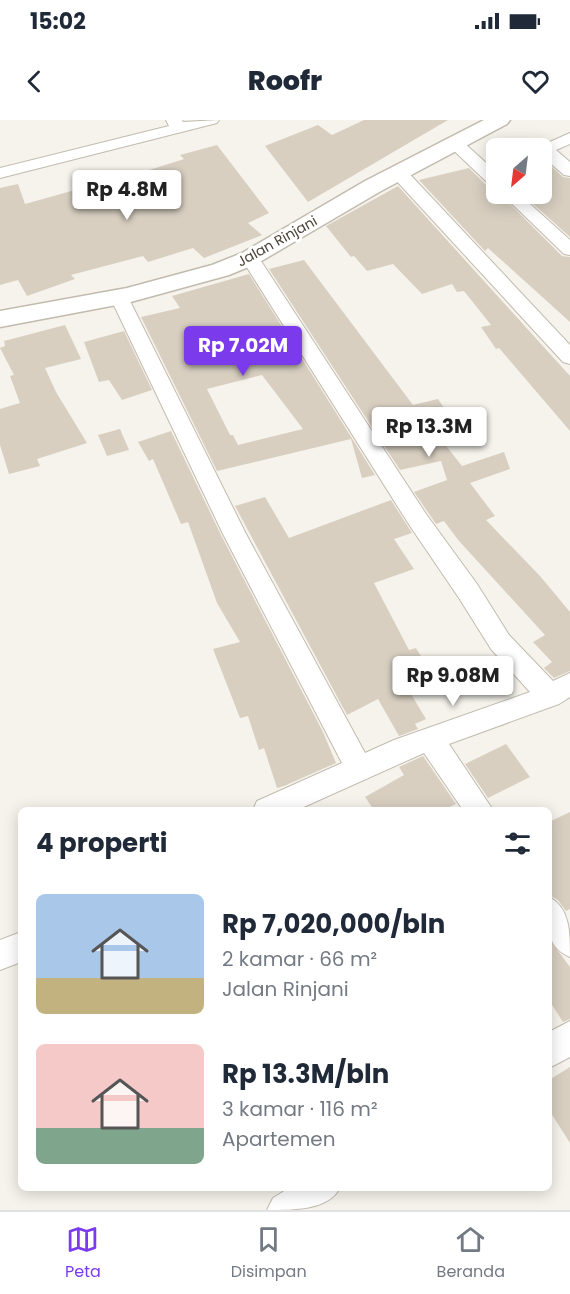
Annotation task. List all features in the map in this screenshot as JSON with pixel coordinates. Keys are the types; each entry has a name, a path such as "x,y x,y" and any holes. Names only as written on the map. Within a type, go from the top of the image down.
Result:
{"street":[{"path":"0,173 176,124 211,120"},
{"name":"Jalan Rinjani","path":"0,319 119,297 210,274 250,258 398,172 500,120"},
{"path":"552,147 570,138"},
{"path":"455,143 486,172"},
{"path":"552,157 570,171"},
{"path":"398,172 570,357"},
{"path":"521,204 570,250"},
{"path":"250,258 418,520 468,591 500,642 560,690"},
{"path":"119,297 206,480 296,654 358,767"},
{"path":"273,807 358,767 560,690"},
{"path":"430,739 477,807"},
{"path":"552,916 570,942"},
{"path":"0,955 18,948"},
{"path":"552,1050 570,1037"},
{"path":"285,1210 318,1191"}],"building":[{"path":"364,120 448,120 308,202 265,146 318,125 332,135"},
{"path":"217,145 269,213 248,223 262,235 204,258 193,248 148,262 143,256 71,275 75,279 27,296 18,280 0,285 0,188 18,184 25,204 107,181 108,183 184,159 180,155"},
{"path":"552,167 563,177 570,178 570,237 533,204 552,204"},
{"path":"469,168 486,185 486,204 510,204 562,256 570,257 570,322 488,248 485,251 419,180"},
{"path":"398,186 570,376 570,431 499,348 496,349 481,327 491,325 464,291 457,292 452,284 422,294 393,264 367,271 354,256 351,257 326,226"},
{"path":"304,260 413,405 438,399 454,422 432,428 462,466 504,452 510,469 470,483 495,516 486,520 540,576 570,612 570,671 554,678 544,668 552,662 533,642 545,635 459,541 444,521 436,524 414,492 447,480 441,461 400,470 269,269"},
{"path":"249,274 375,475 362,478 351,439 217,471 141,317 180,308 172,296","holes":["262,375 303,429 238,445 233,435 230,435 207,389"]},
{"path":"65,325 81,359 45,368 56,392 87,443 37,459 40,466 9,474 0,445 0,409 20,403 10,376 14,375 0,348 5,346 4,341"},
{"path":"124,331 152,390 122,400 109,380 99,382 84,342"},
{"path":"120,429 129,450 107,456 98,435"},
{"path":"171,431 221,535 323,732 336,763 284,786 277,788 264,748 259,750 248,716 240,718 213,649 240,642 217,603 188,522 181,524 153,459 149,461 138,442"},
{"path":"265,497 289,538 391,500 412,533 394,539 414,569 374,583 409,650 416,648 432,674 405,684 426,719 415,724 418,729 399,736 378,699 347,715 235,506"},
{"path":"506,744 530,777 488,798 465,764"},
{"path":"423,756 456,804 450,807 372,807 365,797 404,775 399,767"},
{"path":"570,812 570,909 566,911 558,900 552,897 552,821"},
{"path":"552,943 570,967 570,1019 563,1022 552,1005"},
{"path":"570,1067 570,1143 552,1115 552,1078"}]}
